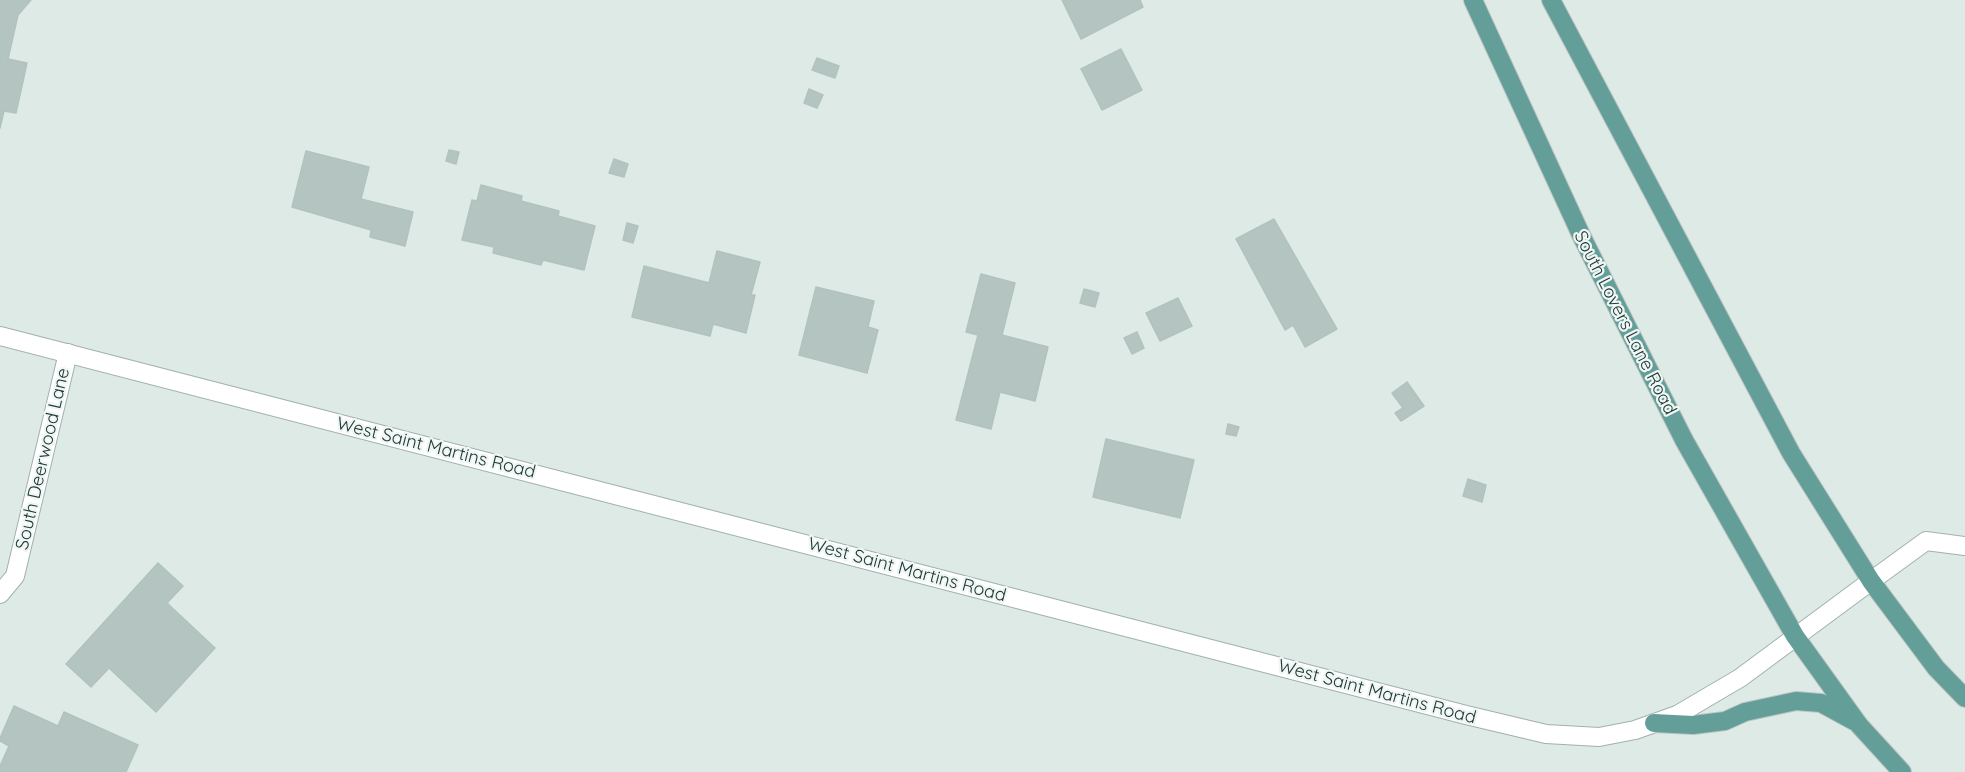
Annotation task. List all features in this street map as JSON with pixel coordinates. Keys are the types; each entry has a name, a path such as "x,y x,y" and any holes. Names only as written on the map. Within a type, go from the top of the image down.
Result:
{"main road":[{"name":"South Lovers Lane Road","path":"1473,0 1582,237 1684,440 1795,636"},
{"path":"1551,0 1791,453 1871,581 1936,668 1965,698"},
{"path":"1795,636 1859,725 1902,772"},
{"path":"1654,723 1693,725 1725,721 1745,712 1796,701 1821,702 1859,725"}],"street":[{"name":"West Saint Martins Road","path":"0,336 1546,734 1599,736 1635,730 1677,715 1740,678 1926,541 1965,546"},
{"name":"South Deerwood Lane","path":"0,594 15,576 68,353"}],"building":[{"path":"0,0 31,0 18,15 8,59 27,63 16,113 4,111 0,128"},
{"path":"1062,0 1140,0 1143,7 1081,39"},
{"path":"1121,49 1142,90 1102,110 1081,69"},
{"path":"817,58 839,66 835,78 812,70"},
{"path":"809,89 823,95 817,108 804,103"},
{"path":"449,150 459,152 456,164 446,161"},
{"path":"306,151 369,167 361,199 413,212 405,246 370,237 371,230 292,207"},
{"path":"614,159 628,164 624,177 609,173"},
{"path":"481,185 522,196 521,201 559,211 558,216 595,226 584,270 543,260 541,265 493,253 494,247 462,240 472,200 477,201"},
{"path":"1274,219 1337,329 1305,347 1293,325 1285,330 1236,239"},
{"path":"627,223 638,226 633,243 623,240"},
{"path":"717,251 760,262 751,295 755,295 746,333 713,324 710,336 632,317 644,266 709,283"},
{"path":"981,274 1015,283 1002,335 1048,347 1035,401 1000,392 991,429 956,420 978,335 966,332"},
{"path":"816,287 874,301 868,327 878,330 867,373 799,355"},
{"path":"1084,289 1099,293 1095,307 1080,303"},
{"path":"1178,298 1192,326 1160,341 1146,313"},
{"path":"1137,332 1144,348 1132,354 1124,338"},
{"path":"1407,382 1424,406 1401,421 1395,413 1403,408 1392,393"},
{"path":"1228,424 1239,427 1236,436 1226,434"},
{"path":"1106,439 1194,460 1180,518 1093,497"},
{"path":"1468,479 1486,485 1482,502 1463,496"},
{"path":"158,563 183,586 167,603 215,648 156,712 109,668 91,687 66,664"},
{"path":"14,706 58,726 64,712 138,745 126,772 0,772 0,766 9,746 0,741 0,738"}]}
